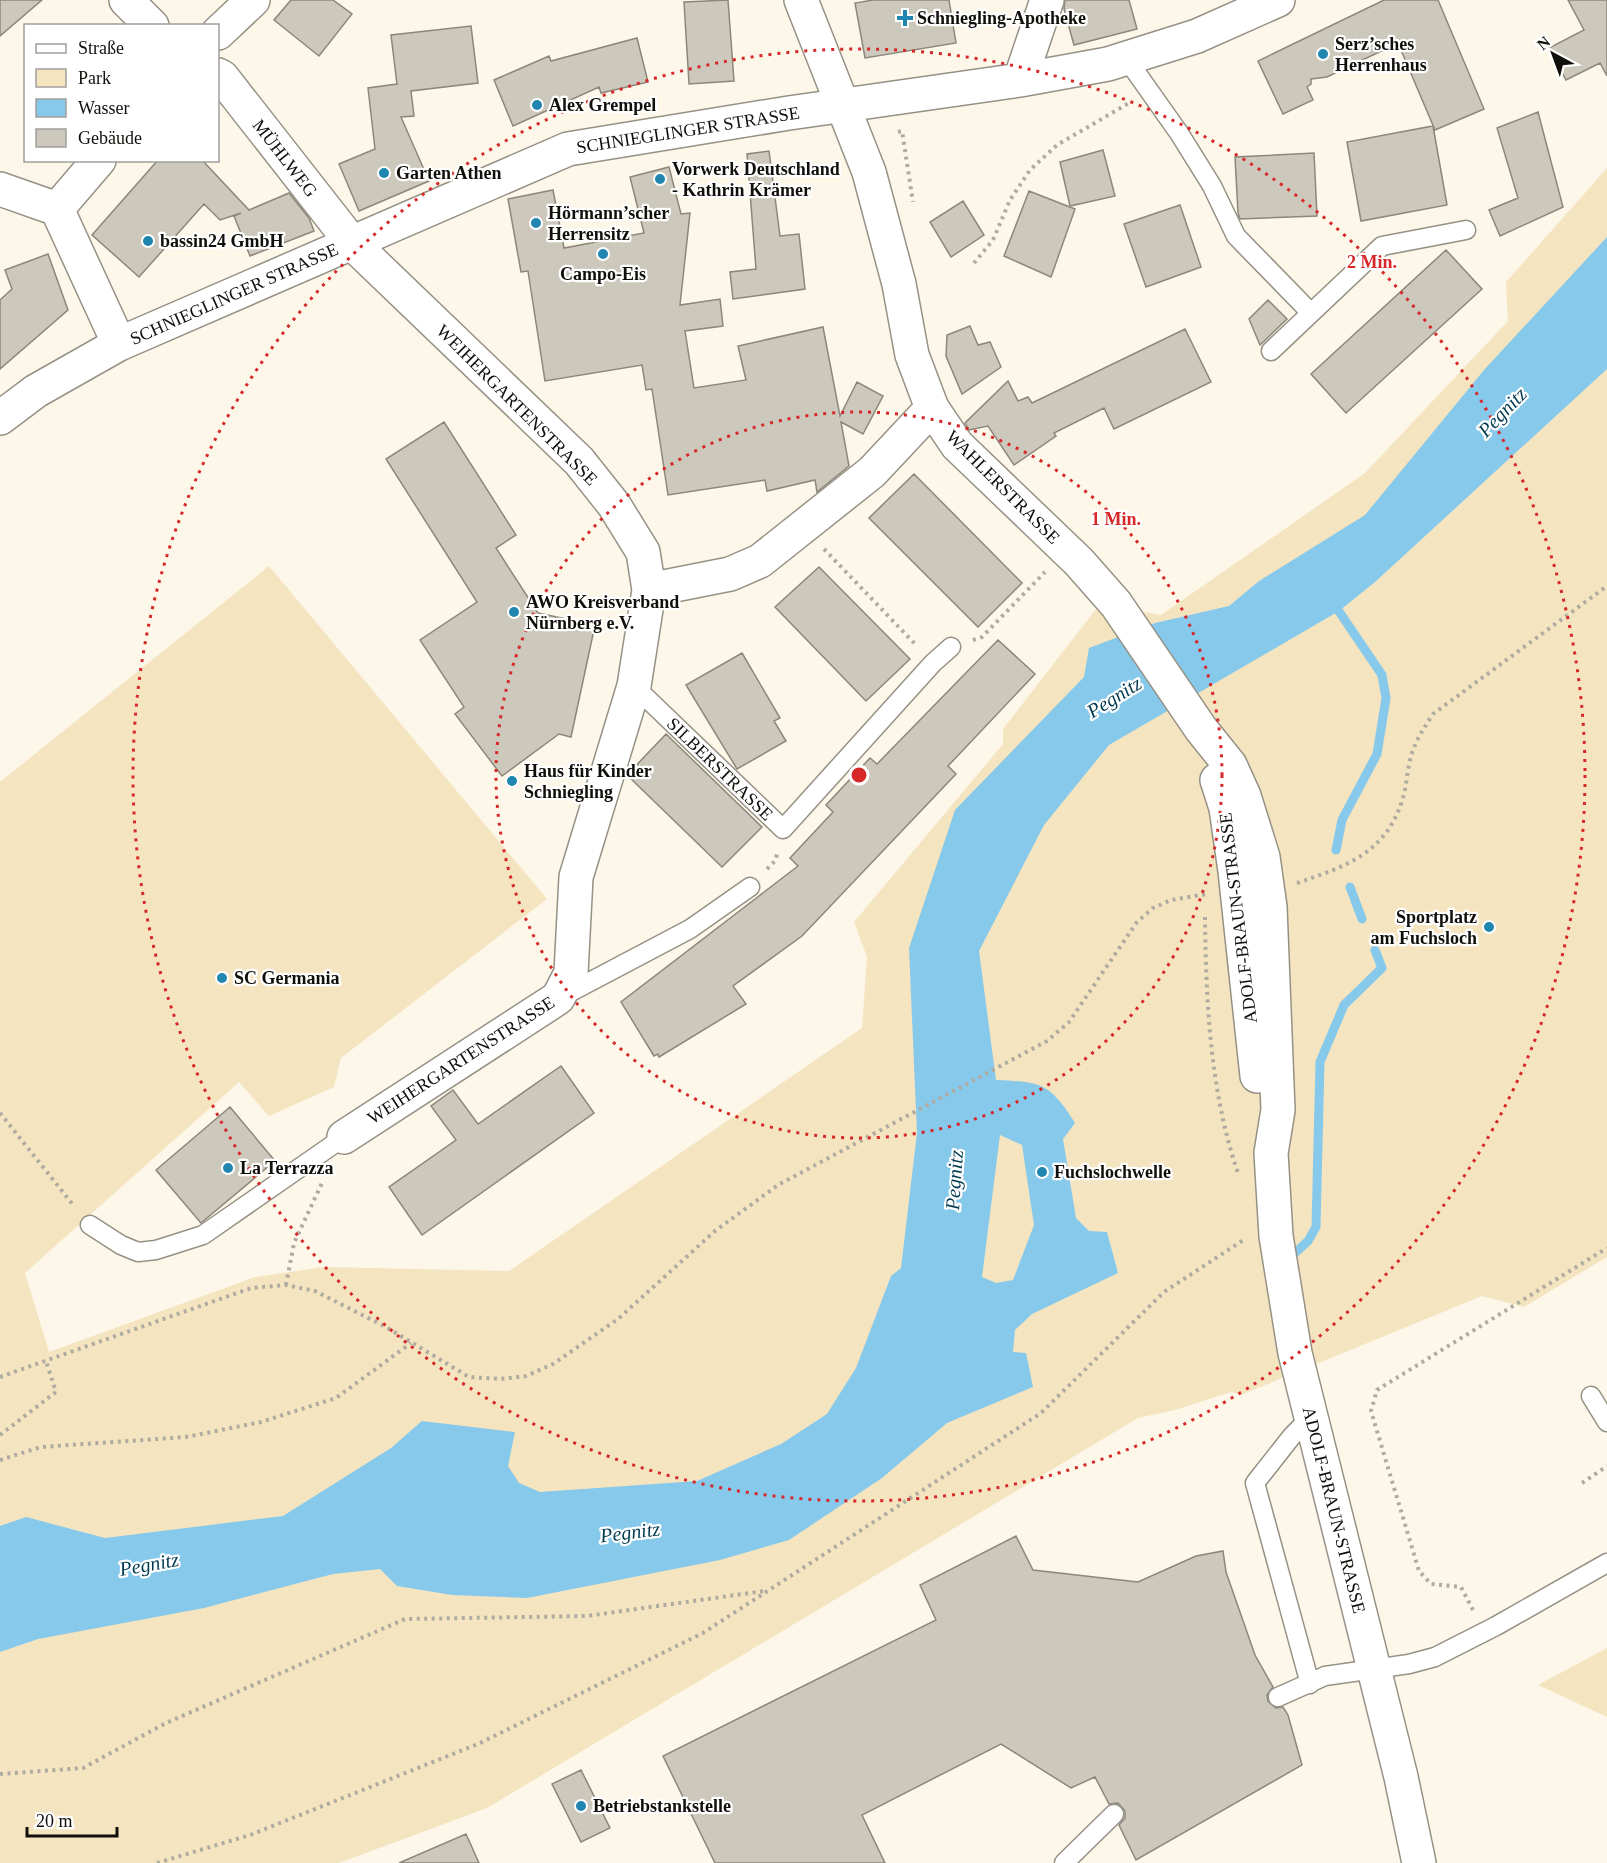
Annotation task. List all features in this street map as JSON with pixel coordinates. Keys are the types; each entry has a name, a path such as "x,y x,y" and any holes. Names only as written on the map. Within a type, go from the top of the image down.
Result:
{"street":[{"path":"126,0 150,24"},
{"path":"219,32 253,0"},
{"name":"WAHLERSTRASSE","path":"801,0 872,182 899,284 912,356 932,408 957,445 1079,562 1132,626 1201,729"},
{"path":"1020,80 1047,0"},
{"name":"SCHNIEGLINGER STRASSE","path":"0,418 36,391 119,344 568,149 1020,80 1126,58 1197,36 1278,0"},
{"name":"MÜHLWEG","path":"219,76 352,243"},
{"path":"57,209 97,162"},
{"path":"0,189 57,209 119,344"},
{"name":"WEIHERGARTENSTRASSE","path":"345,1137 558,998 571,973 576,877 634,686 649,590 643,552 614,505 579,461 352,243"},
{"path":"649,590 730,574 760,561 872,472 932,408"},
{"name":"ADOLF-BRAUN-STRASSE","path":"1201,729 1230,829 1260,1115 1271,1153 1276,1236 1282,1284 1310,1418 1401,1777 1419,1863"}],"lane":[{"path":"1126,58 1179,133 1212,186 1236,236 1311,313"},
{"path":"1271,351 1382,246 1466,230"},
{"name":"SILBERSTRASSE","path":"634,686 783,830 933,663 951,647"},
{"path":"558,998 690,929 750,887"},
{"path":"90,1225 121,1245 138,1252 156,1250 203,1235 345,1137"},
{"path":"1591,1396 1607,1422"},
{"path":"1310,1418 1292,1436 1255,1483 1310,1683"},
{"path":"1278,1697 1326,1676 1409,1664 1435,1657 1484,1633 1607,1563"},
{"path":"1060,1862 1114,1814"}],"path":[{"path":"974,263 993,240 1010,200 1030,170 1057,145 1119,110 1147,88"},
{"path":"803,527 920,650"},
{"path":"1293,884 1349,865 1386,833 1402,802 1412,755 1419,735 1432,714 1607,586"},
{"path":"951,647 982,637 1029,589"},
{"path":"750,887 776,861 783,830"},
{"path":"0,1377 251,1288 286,1285 315,1291 386,1327 469,1377 500,1379 526,1376 553,1364 618,1319 715,1231 778,1185 903,1116 1047,1041 1069,1022 1137,922 1153,908 1171,900 1205,894"},
{"path":"0,1113 90,1225"},
{"path":"286,1285 294,1243 323,1180"},
{"path":"157,1863 250,1835 478,1744 703,1633 1041,1413 1164,1292 1254,1234"},
{"path":"1484,1633 1461,1587 1431,1584 1419,1571 1371,1410 1377,1390 1607,1248"},
{"path":"0,1460 41,1447 186,1437 261,1422 336,1398 411,1343"},
{"path":"0,1435 56,1392 46,1361"},
{"path":"1582,1483 1607,1466"},
{"path":"0,1774 82,1768 166,1723 405,1619 587,1616 768,1591"}],"green space":[{"path":"1607,168 1607,1257 1524,1307 1482,1296 1241,1395 1231,1392 1175,1410 1138,1418 487,1808 339,1863 0,1863 0,782 269,566 547,899 341,1058 334,1087 269,1116 239,1082 25,1273 49,1352 255,1277 324,1267 509,1271 862,1028 867,957 854,922 1003,744 1003,729 1100,604 1161,615 1365,473 1508,321 1506,282"},
{"path":"1607,1648 1607,1717 1538,1685"}],"water":[{"name":"Pegnitz","path":"1607,237 1607,369 1375,582 1339,611 1109,745 1044,825 979,951 996,1080 1024,1082 1043,1087 1051,1092 1075,1123 1063,1139 1076,1218 1089,1231 1107,1232 1118,1273 1032,1314 1015,1330 1013,1352 1026,1353 1033,1387 947,1423 882,1478 789,1540 720,1560 527,1598 452,1595 397,1586 380,1569 333,1574 204,1608 38,1639 0,1652 0,1526 26,1517 105,1538 283,1516 391,1448 422,1421 515,1432 508,1466 519,1483 540,1492 697,1481 781,1444 827,1414 856,1368 891,1276 901,1268 917,1133 909,948 955,810 1084,677 1089,648 1155,623 1229,606 1259,581 1365,515 1484,370","holes":["1000,1135 1022,1145 1034,1225 1013,1280 996,1283 982,1277"]}],"building":[{"path":"0,0 42,0 0,36"},
{"path":"291,0 333,0 352,14 319,56 274,20"},
{"path":"728,0 734,81 689,84 684,2"},
{"name":"Schniegling-Apotheke","path":"873,0 949,0 956,43 865,58 855,3"},
{"path":"1065,0 1129,0 1137,29 1074,45 1064,9"},
{"name":"Serz’sches Herrenhaus","path":"1384,0 1438,0 1484,109 1435,130 1398,43 1327,77 1311,79 1311,84 1307,87 1313,100 1283,114 1258,61"},
{"path":"1568,0 1607,0 1607,76 1600,63 1566,80 1549,48 1584,30"},
{"path":"471,26 478,83 411,91 414,116 401,117 429,181 359,211 339,164 375,149 368,88 397,84 391,35"},
{"path":"637,38 648,82 601,93 599,87 513,126 494,80 549,56 551,61"},
{"path":"1538,112 1563,207 1500,236 1489,210 1518,198 1497,128"},
{"path":"1433,126 1447,205 1361,221 1347,142"},
{"path":"1103,150 1115,196 1070,206 1060,162"},
{"path":"769,151 780,236 799,234 805,289 733,299 730,272 756,269 747,154"},
{"path":"1314,153 1317,216 1240,219 1235,157"},
{"path":"156,162 204,162 249,210 289,193 309,218 314,231 250,256 234,216 241,213 220,220 204,204 139,277 92,235"},
{"path":"669,167 681,214 690,213 680,305 720,299 723,326 685,331 694,388 746,380 738,346 823,327 840,416 857,382 883,396 863,434 841,422 849,466 817,492 815,480 767,491 765,480 668,495 652,389 646,390 642,365 545,381 528,271 521,272 508,199 553,190 564,248 644,233 630,177"},
{"path":"1029,191 1075,209 1051,277 1004,256"},
{"path":"963,201 984,235 951,257 930,222"},
{"path":"1180,205 1201,267 1146,287 1124,224"},
{"path":"1446,250 1482,289 1346,413 1311,374"},
{"path":"48,254 68,310 0,369 0,300 12,289 5,270"},
{"path":"1268,300 1287,319 1260,345 1249,319"},
{"path":"970,326 978,345 990,342 1001,367 962,394 946,356 947,335"},
{"path":"1185,329 1211,382 1114,429 1104,408 1054,433 1056,436 1014,465 988,426 969,430 965,423 1008,381 1018,401 1028,397 1032,403"},
{"path":"444,422 516,535 496,548 538,613 595,625 571,737 559,734 502,776 455,714 464,707 420,640 477,602 386,459"},
{"path":"914,474 1022,583 978,627 869,518"},
{"path":"819,567 910,659 866,701 775,607"},
{"path":"998,640 1035,674 948,766 956,774 802,936 733,986 746,1004 659,1057 658,1054 654,1056 621,1002 798,866 790,858 833,812 826,805 870,758 877,764"},
{"path":"742,653 780,718 774,721 786,741 737,769 686,685"},
{"path":"666,734 762,827 722,867 627,775"},
{"path":"561,1066 594,1113 422,1235 389,1187 456,1140 431,1106 453,1090 478,1124"},
{"path":"230,1107 275,1161 201,1223 156,1170"},
{"path":"1016,1536 1033,1570 1138,1582 1196,1556 1223,1551 1226,1572 1255,1655 1273,1687 1267,1695 1268,1701 1276,1708 1283,1707 1288,1715 1302,1765 1136,1860 1119,1825 1125,1818 1125,1811 1118,1803 1109,1804 1095,1777 1071,1788 1001,1744 862,1815 885,1863 715,1863 663,1756 936,1620 920,1585"},
{"name":"Betriebstankstelle","path":"581,1770 610,1828 581,1842 552,1784"},
{"path":"466,1834 479,1863 399,1863"}],"waterway":[{"path":"1332,601 1382,675 1386,698 1377,754 1342,820 1336,850"},
{"path":"1350,887 1362,919"},
{"path":"1296,1252 1308,1241 1316,1227 1320,1062 1344,1005 1382,968 1375,950"}],"place":[{"name":"Schniegling-Apotheke","path":"905,18"},
{"name":"Serz’sches Herrenhaus","path":"1323,54"},
{"name":"Alex Grempel","path":"537,105"},
{"name":"Garten Athen","path":"384,173"},
{"name":"Vorwerk Deutschland - Kathrin Krämer","path":"660,179"},
{"name":"Hörmann’scher Herrensitz","path":"536,223"},
{"name":"bassin24 GmbH","path":"148,241"},
{"name":"Campo-Eis","path":"603,254"},
{"name":"AWO Kreisverband Nürnberg e.V.","path":"514,612"},
{"name":"Haus für Kinder Schniegling","path":"512,781"},
{"name":"Sportplatz am Fuchsloch","path":"1489,927"},
{"name":"SC Germania","path":"222,978"},
{"name":"La Terrazza","path":"228,1168"},
{"name":"Fuchslochwelle","path":"1042,1172"},
{"name":"Betriebstankstelle","path":"581,1806"}]}
